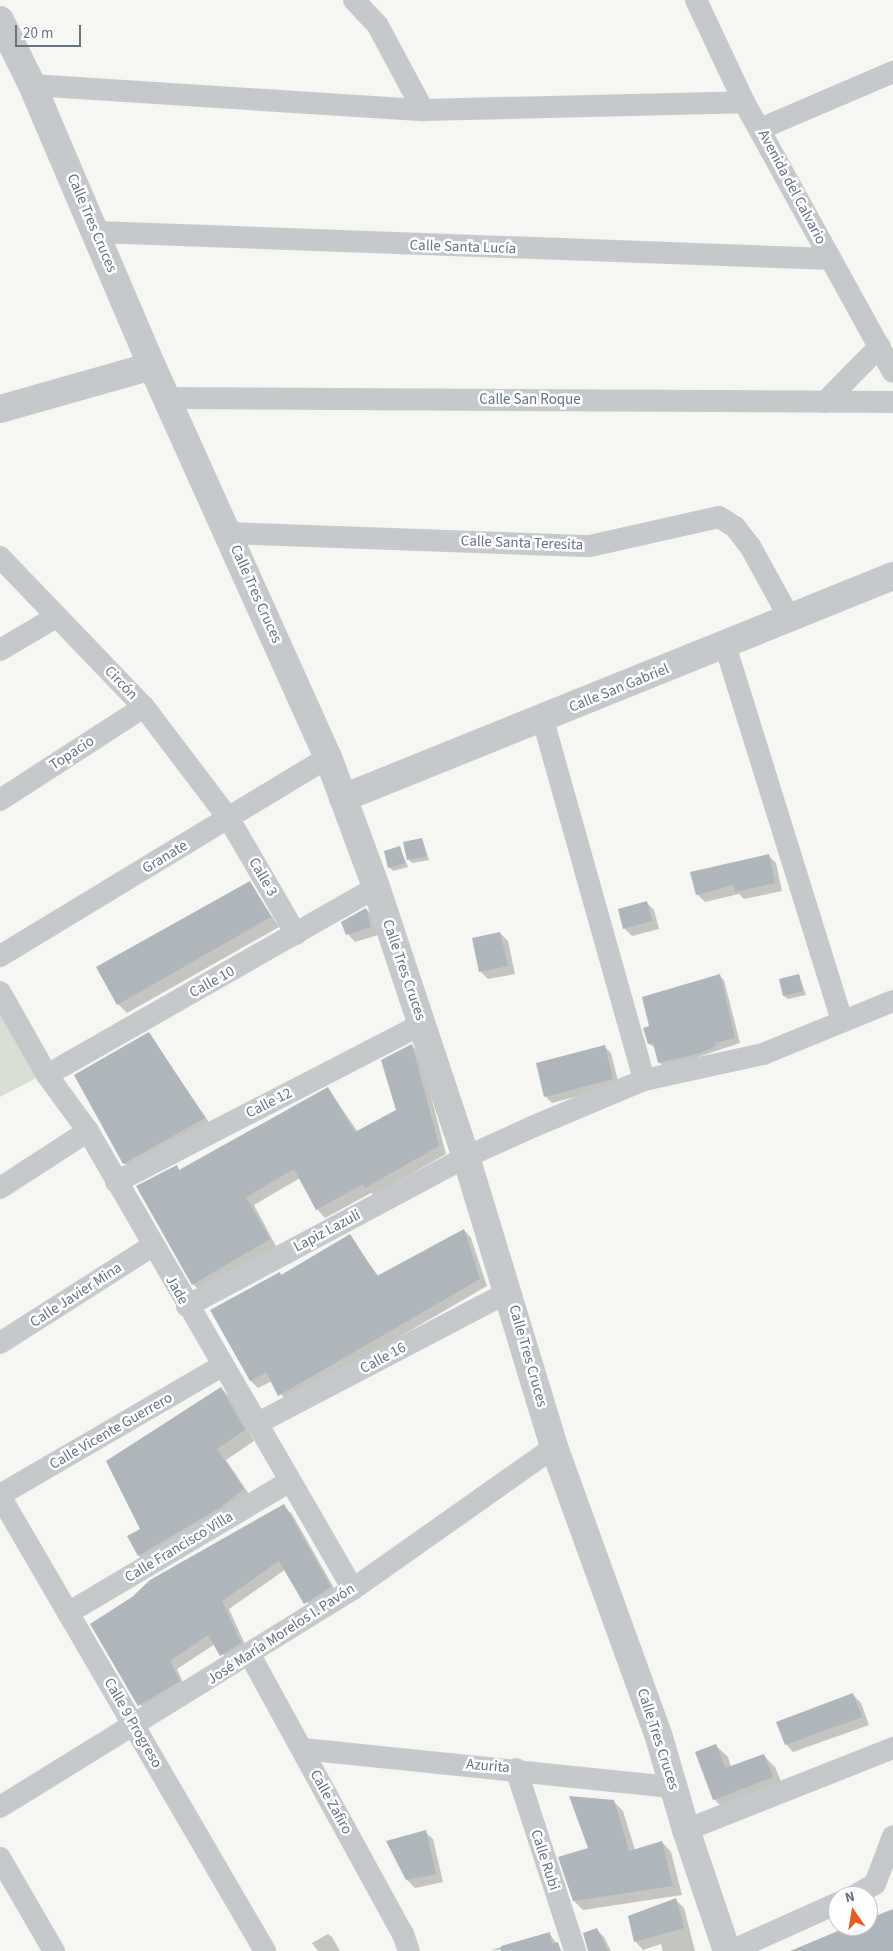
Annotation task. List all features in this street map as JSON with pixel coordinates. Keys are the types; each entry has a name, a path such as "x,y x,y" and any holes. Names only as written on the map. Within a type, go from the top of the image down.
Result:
{"street":[{"path":"354,0 378,26 423,110"},
{"name":"Avenida del Calvario","path":"696,0 744,102 893,372"},
{"name":"Calle Tres Cruces","path":"0,20 9,60 32,85 166,398 229,532 328,757 376,886 466,1157 509,1292 554,1447 658,1734 686,1830 729,1951"},
{"path":"760,129 893,72"},
{"path":"32,85 423,110 744,102"},
{"name":"Calle Santa Lucía","path":"96,232 831,259"},
{"path":"825,402 880,346"},
{"path":"0,409 152,366"},
{"name":"Calle San Roque","path":"166,398 893,402"},
{"name":"Calle Santa Teresita","path":"229,532 590,546 718,517 735,527 750,546 789,617"},
{"name":"Circón","path":"0,557 144,706 229,819"},
{"name":"Calle San Gabriel","path":"343,798 543,720 789,617 893,576"},
{"path":"0,650 56,617"},
{"path":"725,644 842,1020"},
{"name":"Topacio","path":"0,800 144,706"},
{"path":"543,720 644,1080"},
{"name":"Granate","path":"0,956 229,819 328,757"},
{"name":"Calle 3","path":"229,819 296,934"},
{"name":"Calle 10","path":"47,1075 296,934 376,886"},
{"name":"Jade","path":"0,992 47,1075 88,1131 152,1246 353,1589"},
{"name":"Lapiz Lazuli","path":"187,1306 466,1157 644,1080 763,1054 842,1020 893,1001"},
{"name":"Calle 12","path":"116,1182 422,1024"},
{"path":"0,1188 88,1131"},
{"name":"Calle Javier Mina","path":"0,1343 152,1246"},
{"name":"Calle 16","path":"256,1424 509,1292"},
{"name":"Calle Vicente Guerrero","path":"0,1495 222,1366"},
{"name":"José María Morelos I. Pavón","path":"0,1807 134,1727 353,1589 554,1447"},
{"name":"Calle Francisco Villa","path":"68,1613 290,1481"},
{"name":"Calle 9 Progreso","path":"0,1495 265,1951"},
{"name":"Calle Zafiro","path":"250,1655 403,1934 409,1951"},
{"path":"686,1830 893,1748"},
{"name":"Azurita","path":"302,1749 673,1786"},
{"name":"Calle Rubi","path":"516,1769 575,1951"},
{"path":"871,1886 874,1884 893,1836"},
{"path":"0,1858 54,1951"},
{"path":"729,1951 828,1907"}],"shaded area":[{"path":"0,1006 38,1077 0,1097"}],"building":[{"path":"422,838 427,856 407,860 403,842"},
{"path":"400,846 405,863 388,868 384,851"},
{"path":"769,854 775,883 735,892 734,885 696,895 690,872"},
{"path":"250,881 271,917 117,1005 96,967"},
{"path":"647,901 652,921 623,929 618,909"},
{"path":"366,908 371,927 346,935 341,922"},
{"path":"500,932 508,966 479,972 472,938"},
{"path":"720,974 735,1038 715,1043 716,1046 700,1053 658,1063 653,1043 648,1044 643,1028 649,1026 642,997"},
{"path":"799,974 803,991 783,996 779,979"},
{"path":"149,1032 205,1118 123,1164 74,1075"},
{"path":"412,1044 439,1146 365,1188 363,1184 316,1210 294,1169 246,1197 270,1239 192,1285 136,1186 177,1165 179,1170 328,1087 355,1132 396,1110 381,1060"},
{"path":"605,1045 613,1079 544,1097 536,1063"},
{"path":"464,1229 480,1279 278,1396 266,1372 250,1381 210,1310 280,1272 281,1275 350,1234 377,1276"},
{"path":"221,1387 245,1430 217,1449 244,1489 221,1507 138,1556 127,1536 140,1529 106,1461"},
{"path":"284,1504 331,1587 304,1604 279,1561 222,1601 241,1643 220,1656 208,1635 170,1661 180,1681 138,1706 90,1624 132,1597 150,1580"},
{"path":"853,1693 862,1717 785,1745 776,1722"},
{"path":"716,1744 725,1768 764,1754 773,1777 713,1800 695,1752"},
{"path":"569,1796 614,1800 629,1851 662,1841 673,1886 573,1901 558,1857 588,1848"},
{"path":"426,1830 436,1874 406,1880 386,1841"},
{"path":"676,1898 684,1928 634,1942 628,1916"},
{"path":"893,1909 893,1951 790,1951 828,1935 878,1936 878,1915"},
{"path":"597,1928 608,1951 588,1951 583,1933"},
{"path":"550,1932 552,1944 558,1942 561,1951 501,1951 501,1946"}]}
